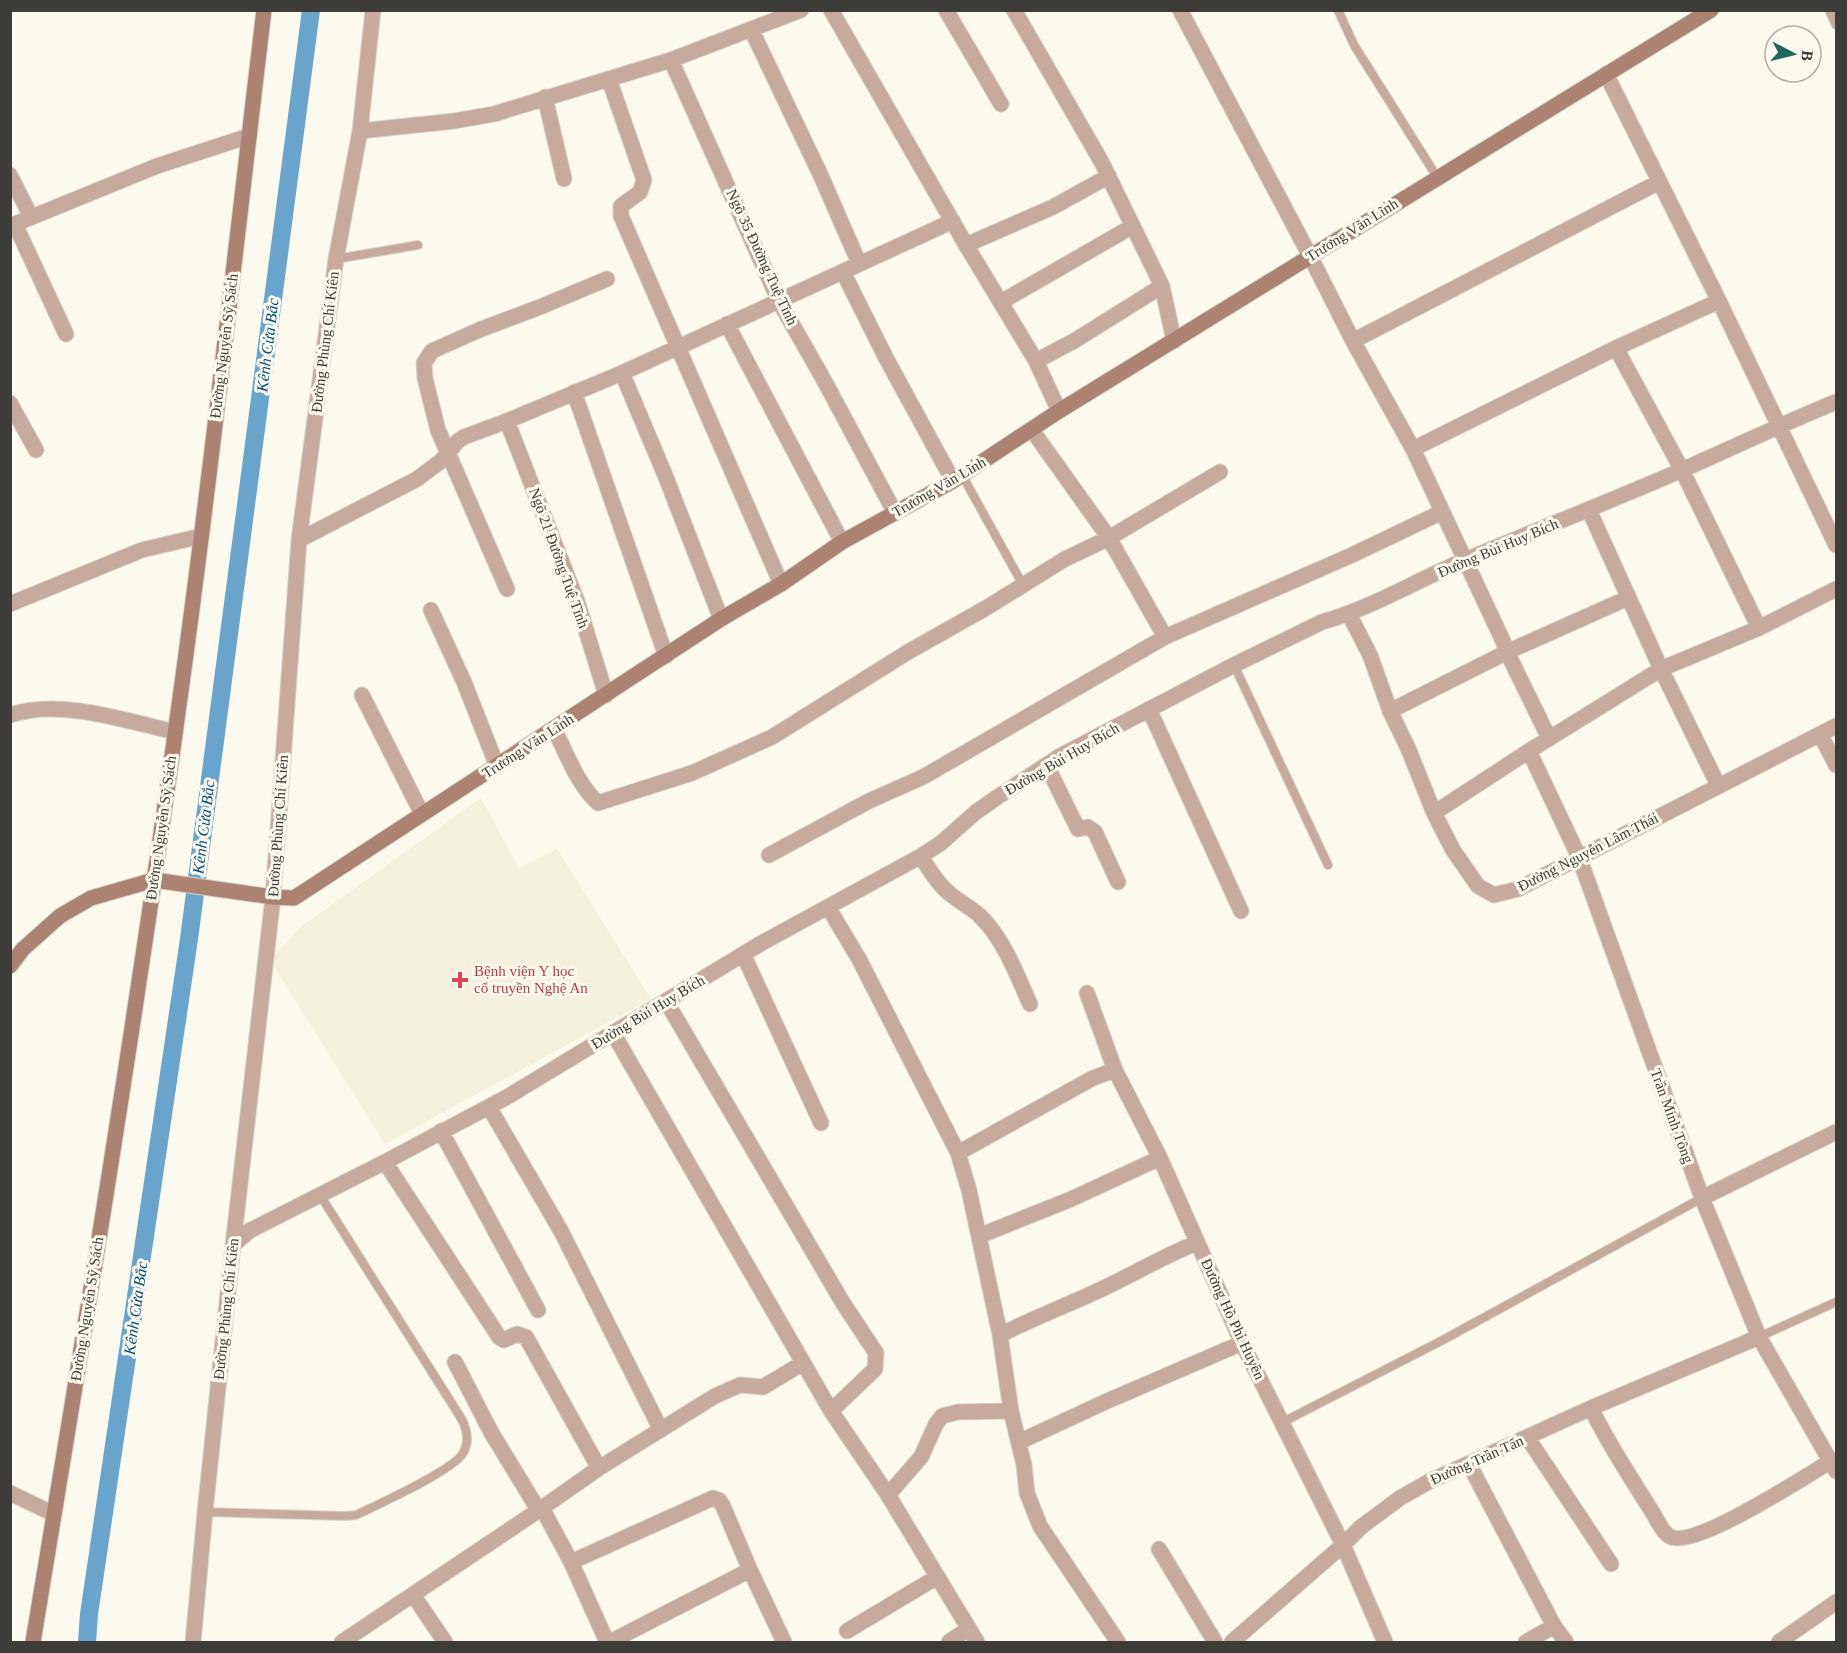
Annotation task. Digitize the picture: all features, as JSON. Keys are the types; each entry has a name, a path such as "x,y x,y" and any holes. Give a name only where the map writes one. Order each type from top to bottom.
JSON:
{"street":[{"name":"Đường Nguyễn Sỹ Sách","path":"33,1642 160,880 175,732 201,536 264,10"},
{"name":"Đường Phùng Chí Kiên","path":"194,1642 233,1245 273,897 300,540 336,259 360,130 373,10"},
{"path":"360,130 454,121 494,114 671,60 752,31 801,10"},
{"path":"831,10 1036,362 1059,411"},
{"path":"946,10 1001,104"},
{"path":"1014,10 1109,176 1162,286 1173,340"},
{"path":"1180,10 1353,341 1413,449 1549,738"},
{"name":"Trương Văn Lĩnh","path":"160,880 273,897 294,898 722,620 781,585 842,542 958,478 1059,411 1173,340 1711,10"},
{"path":"752,31 821,176 859,263"},
{"name":"Ngõ 35 Đường Tuệ Tĩnh","path":"671,60 779,302 895,513"},
{"path":"1606,74 1719,301 1836,545"},
{"path":"609,79 644,180 640,192 621,206 621,216 781,585"},
{"path":"545,98 564,179"},
{"path":"66,334 13,225 157,166 249,136"},
{"path":"10,175 31,218"},
{"path":"966,245 1053,207 1109,176"},
{"path":"1353,341 1659,182"},
{"path":"300,540 430,471 464,436 507,421 622,373 953,221"},
{"path":"1001,302 1133,226"},
{"path":"843,272 886,358 958,478"},
{"path":"507,589 438,430 425,378 424,363 432,351 607,279"},
{"path":"1036,362 1162,286"},
{"path":"1413,449 1616,348 1719,301"},
{"path":"727,324 842,542"},
{"path":"1616,348 1682,470 1759,628"},
{"path":"622,373 722,620"},
{"path":"574,392 666,656"},
{"name":"Đường Bùi Huy Bích","path":"233,1245 249,1230 489,1107 743,954 921,856 941,843 982,807 1060,756 1149,709 1322,622 1349,614 1465,560 1589,510 1836,402"},
{"path":"10,403 36,450"},
{"name":"Ngõ 21 Đường Tuệ Tĩnh","path":"507,421 577,601 606,695"},
{"path":"1032,430 1109,538 1166,637"},
{"path":"554,729 590,796 598,803 692,773 772,737 1065,559 1109,538 1220,472"},
{"path":"1589,510 1661,669 1718,785"},
{"path":"769,855 868,801 923,777 1166,637 1352,555 1442,512"},
{"path":"10,604 142,550 201,536"},
{"path":"1434,813 1528,751 1661,669 1759,628 1836,589"},
{"path":"1390,711 1507,652 1628,598"},
{"path":"432,610 464,682 497,766"},
{"name":"Đường Nguyễn Lâm Thái","path":"1349,614 1370,655 1390,711 1408,748 1434,813 1453,850 1478,886 1494,895 1518,889 1836,726"},
{"path":"363,695 422,814"},
{"path":"10,715 30,710 64,709 83,711 175,732"},
{"path":"1149,709 1240,911"},
{"path":"1820,734 1836,765"},
{"name":"Trần Minh Tông","path":"1528,751 1579,857 1702,1198 1760,1337 1834,1466"},
{"path":"1047,766 1078,829 1088,827 1095,832 1118,882"},
{"path":"921,856 934,877 949,893 978,914 991,929 1005,950 1030,1004"},
{"path":"10,966 23,949 60,916 91,898 160,880"},
{"path":"828,907 859,959 958,1153 969,1190 1000,1335 1011,1411 1019,1442 1027,1493 1035,1515 1118,1642"},
{"path":"743,954 821,1123"},
{"name":"Đường Hồ Phi Huyền","path":"1087,993 1115,1070 1160,1158 1242,1343 1343,1545 1385,1642"},
{"path":"666,1001 837,1293 876,1353 875,1369 831,1412"},
{"path":"613,1032 831,1412 888,1495 977,1642"},
{"path":"958,1153 1093,1078 1115,1070"},
{"path":"489,1107 561,1231 661,1430"},
{"path":"441,1131 537,1310"},
{"path":"1702,1198 1836,1132"},
{"path":"979,1236 1069,1200 1160,1158"},
{"path":"385,1162 499,1337 504,1340 517,1334 526,1337 599,1468"},
{"path":"1000,1335 1104,1288 1175,1251 1197,1243"},
{"name":"Đường Trần Tấn","path":"1232,1642 1361,1527 1400,1498 1430,1481 1591,1408 1760,1337"},
{"path":"1019,1442 1242,1343"},
{"path":"455,1362 491,1432 541,1509 609,1642 750,1570"},
{"path":"342,1642 599,1468 715,1395 740,1385 763,1387 803,1363"},
{"path":"1591,1408 1604,1436 1630,1479 1666,1533 1675,1538 1693,1537 1715,1528 1834,1466"},
{"path":"888,1495 921,1457 942,1416 957,1412 1011,1411"},
{"path":"1527,1437 1611,1564"},
{"path":"1469,1464 1554,1626 1566,1642"},
{"path":"10,1493 54,1514"},
{"path":"570,1562 713,1498 719,1500 782,1642"},
{"path":"1159,1549 1215,1642"},
{"path":"847,1631 937,1577"},
{"path":"413,1595 445,1642"},
{"path":"1779,1642 1836,1602"},
{"path":"1526,1642 1554,1626"},
{"path":"949,1642 968,1629"}],"lane":[{"path":"1338,10 1354,45 1437,177"},
{"path":"1829,10 1836,25"},
{"path":"336,259 418,245"},
{"path":"958,478 1023,585"},
{"path":"1234,665 1328,865"},
{"path":"205,1512 356,1515 421,1482 454,1462 467,1446 466,1426 343,1228 320,1195"},
{"path":"1283,1422 1443,1340 1702,1198"},
{"path":"1760,1337 1836,1302"}],"shaded area":[{"name":"Bệnh viện Y học cổ truyền Nghệ An","path":"481,798 519,868 557,849 651,999 385,1144 270,960 302,926"}],"waterway":[{"name":"Kênh Cửa Bắc","path":"87,1642 89,1614 189,939 311,10"}],"place":[{"name":"Bệnh viện Y học cổ truyền Nghệ An","path":"460,980"}]}
